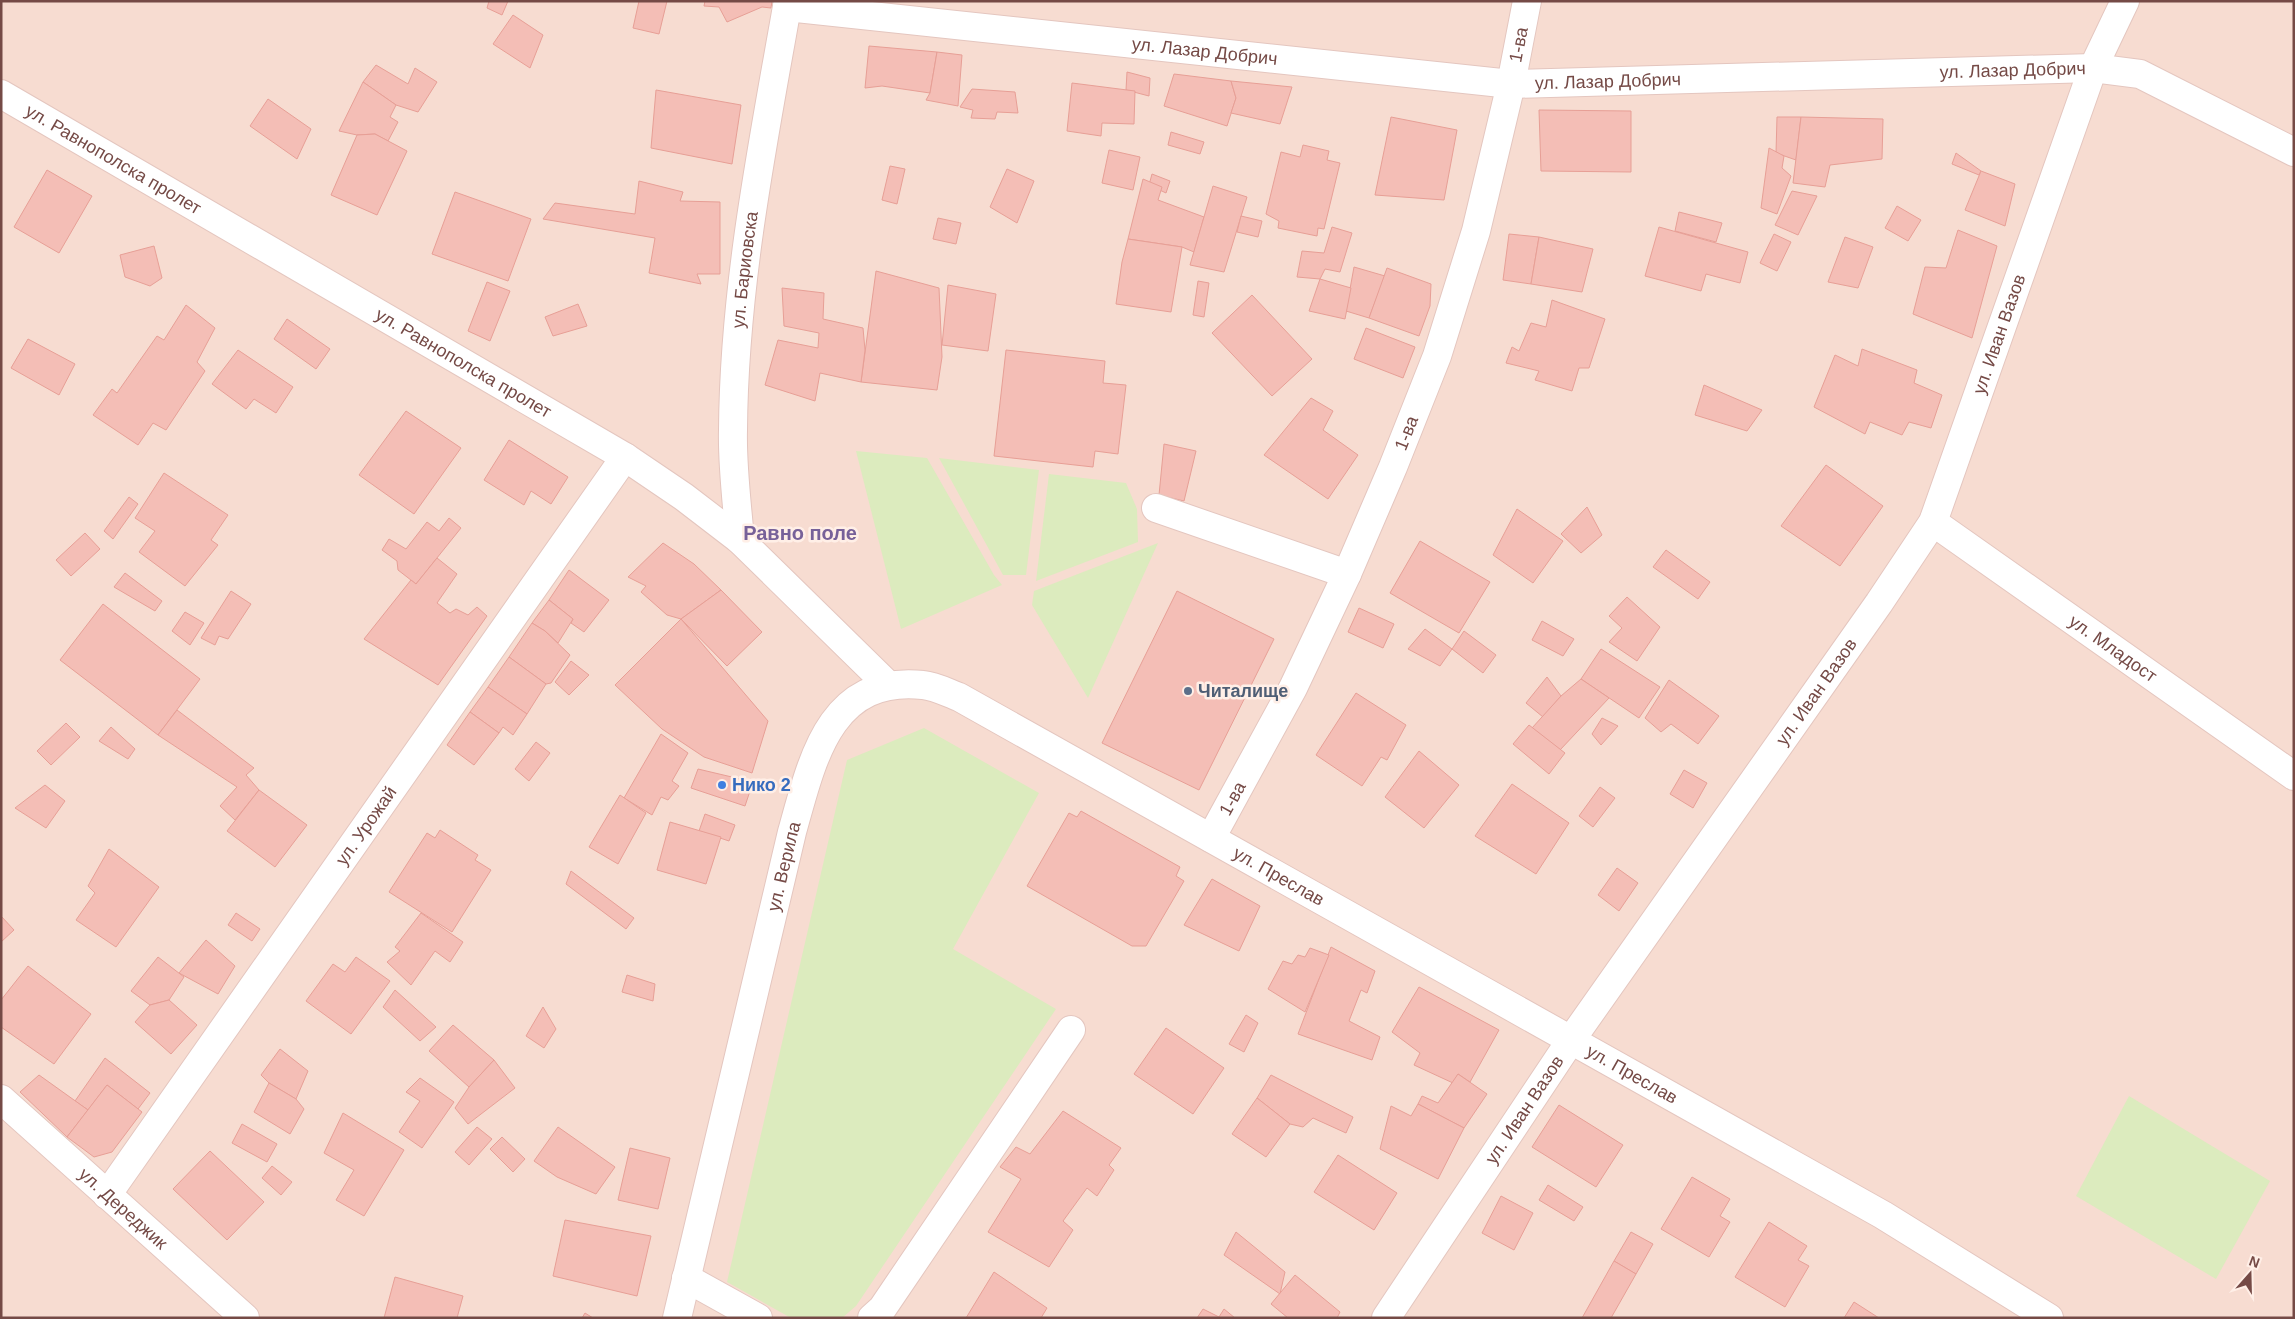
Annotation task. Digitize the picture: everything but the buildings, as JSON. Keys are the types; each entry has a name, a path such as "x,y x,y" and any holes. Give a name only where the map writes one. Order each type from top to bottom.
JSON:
{"street":[{"name":"1-ва","path":"1211,838 1293,688 1393,467 1437,356 1476,231 1511,84 1527,1"},
{"name":"ул. Иван Вазов","path":"1386,1318 1571,1040 1880,603 1932,522 2094,68 2125,1"},
{"name":"ул. Лазар Добрич","path":"787,4 1511,84 2094,68 2140,74 2294,152"},
{"name":"ул. Бариовска","path":"740,540 733,432 738,321 750,224 787,4"},
{"name":"ул. Равнополска пролет","path":"1,94 625,457 684,497 740,540 888,685"},
{"name":"ул. Урожай","path":"107,1195 625,457"},
{"path":"1156,508 1346,574"},
{"name":"ул. Младост","path":"1932,522 2294,776"},
{"name":"ул. Верила","path":"677,1318 792,832 806,782 821,742 838,715 860,696 888,685 924,685 959,697 1211,838"},
{"name":"ул. Преслав","path":"1211,838 1884,1215 2049,1318"},
{"path":"872,1318 882,1309 1072,1030"},
{"name":"ул. Дереджик","path":"1,1099 244,1318"},
{"path":"686,1278 758,1318"}],"shaded area":[{"path":"1,1 2294,1 2294,1318 1,1318"}],"green space":[{"path":"856,451 927,458 994,575 1002,585 901,629"},
{"path":"939,458 1039,470 1026,575 1003,575"},
{"path":"1049,474 1126,483 1137,509 1138,542 1036,581"},
{"path":"1158,543 1088,698 1032,605 1034,591"},
{"path":"924,728 1039,793 953,949 1056,1009 856,1306 842,1318 791,1318 727,1282 847,760"},
{"path":"2129,1096 2270,1181 2216,1279 2076,1196"}],"place":[{"name":"Читалище","path":"1188,691"},
{"name":"Нико 2","path":"722,785"}],"district":[{"name":"Равно поле","path":"800,533"}]}
